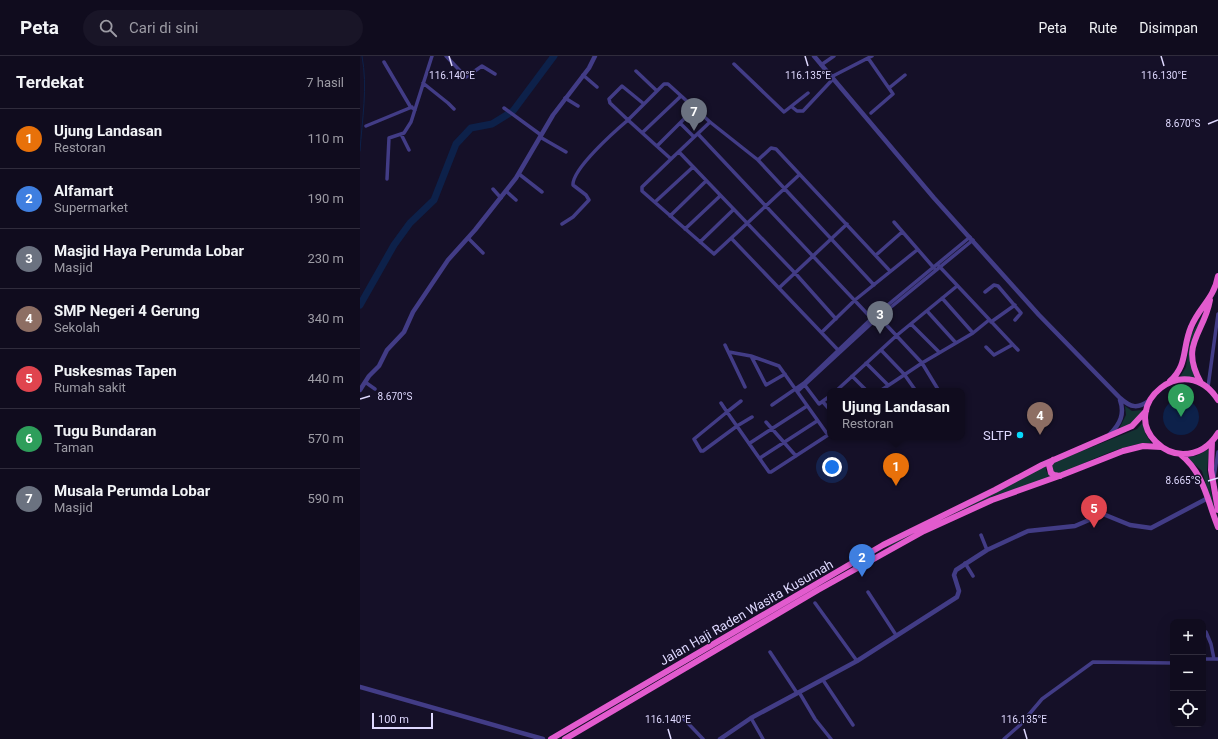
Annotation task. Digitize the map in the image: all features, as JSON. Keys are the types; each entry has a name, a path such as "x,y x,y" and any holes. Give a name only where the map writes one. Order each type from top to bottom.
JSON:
{"highway":[{"path":"1168,382 1178,372 1182,364 1186,340 1192,324 1217,288 1218,276"},
{"path":"1201,383 1194,368 1193,345 1211,298"},
{"path":"1217,398 1208,387 1201,383 1190,379 1179,379 1161,386 1150,399 1146,411 1149,431 1161,447 1170,452 1180,454 1199,451 1212,441 1218,433"},
{"name":"Jalan Haji Raden Wasita Kusumah","path":"550,739 885,548 1053,460 1132,426 1146,411"},
{"path":"1212,441 1211,470 1218,527"},
{"name":"Jalan Haji Raden Wasita Kusumah","path":"565,739 885,548 978,506 1062,476 1131,448 1143,446 1161,447"},
{"path":"1180,454 1196,469 1216,513"},
{"path":"1053,460 1049,465 1051,473 1062,476"},
{"path":"574,725 578,731"}],"street":[{"path":"387,179 389,138 401,134 411,122 432,56"},
{"path":"446,56 466,77 482,66 495,74"},
{"path":"360,390 379,366 387,350 404,332 413,312 448,260 469,239 520,175 541,137 585,76 595,56"},
{"path":"814,56 934,198 1040,315 1120,398 1134,407 1140,406 1150,399"},
{"path":"821,65 834,56"},
{"path":"792,107 796,111 803,111 832,78 872,56"},
{"path":"868,58 893,96 871,113"},
{"path":"384,62 414,109"},
{"path":"734,64 784,112 808,93"},
{"path":"636,71 657,91"},
{"path":"889,88 905,75"},
{"path":"585,76 597,87"},
{"path":"423,83 454,109"},
{"path":"562,224 589,200 586,195 572,185 576,176 592,155 664,84 667,84 710,122 758,160 874,285"},
{"path":"644,104 623,87 620,87 609,101 671,160"},
{"path":"643,132 681,96"},
{"path":"567,99 578,106"},
{"path":"504,108 541,137 566,152"},
{"path":"657,146 695,108"},
{"path":"366,126 414,109"},
{"path":"710,122 642,188 642,191 684,229 715,254 799,175"},
{"path":"680,124 694,137"},
{"path":"401,134 409,150"},
{"path":"698,134 873,320"},
{"path":"758,160 771,148 774,148 890,271"},
{"path":"679,152 746,224 795,273 836,319"},
{"path":"655,202 693,167"},
{"path":"520,175 542,192"},
{"path":"670,216 706,181"},
{"path":"493,189 501,198"},
{"path":"506,191 516,200"},
{"path":"684,229 720,196"},
{"path":"700,242 733,210"},
{"path":"894,222 935,269"},
{"path":"780,287 847,224"},
{"path":"876,255 902,232"},
{"path":"469,239 483,253"},
{"path":"732,239 780,287 839,351"},
{"path":"873,320 879,317 971,239"},
{"path":"822,332 855,300 917,250"},
{"path":"939,265 1018,350"},
{"path":"772,404 804,384 873,320 935,269"},
{"path":"840,388 896,336 957,286"},
{"path":"985,292 993,286 997,286 1015,305 1021,314 1015,320"},
{"path":"942,298 973,333"},
{"path":"884,388 922,362 973,333 1015,305"},
{"path":"927,310 956,343"},
{"path":"1208,387 1218,314"},
{"path":"879,317 922,362 938,388"},
{"path":"911,324 939,352"},
{"path":"725,345 745,387"},
{"path":"986,347 994,355 1012,345"},
{"path":"881,350 904,374 914,388"},
{"path":"729,352 751,356 777,365 827,433"},
{"path":"751,356 766,385 785,374"},
{"path":"866,363 888,385"},
{"path":"852,376 864,388"},
{"path":"365,382 375,389"},
{"path":"804,384 818,403 820,404 827,399"},
{"path":"1106,438 1117,426 1121,418 1123,410 1120,398"},
{"path":"741,401 702,431 694,439 694,442 703,451 752,417"},
{"path":"823,402 827,407"},
{"path":"721,403 770,472 774,471 827,435"},
{"path":"750,443 807,406"},
{"path":"760,458 817,421"},
{"path":"766,422 796,456"},
{"path":"1213,483 1218,452"},
{"path":"720,739 751,718 857,661 956,597 960,591 954,573 965,563 987,550 1028,531 1075,526 1101,514 1110,515 1130,525 1152,528 1208,498"},
{"path":"981,535 987,550"},
{"path":"965,563 973,576"},
{"path":"868,592 896,635"},
{"path":"815,602 857,661"},
{"path":"1206,632 1216,659"},
{"path":"770,652 815,719 831,739"},
{"path":"1004,739 1020,725 1042,699 1093,662 1170,663"},
{"path":"823,680 853,726"},
{"path":"360,687 543,739"},
{"path":"683,718 703,739"},
{"path":"751,718 763,739"}],"green space":[{"path":"1205,310 1192,344 1191,361 1195,378 1180,377 1186,367 1191,335"},
{"path":"1125,406 1132,411 1142,410 1137,422 1118,431 1126,415"},
{"path":"1144,421 1145,433 1151,443 1128,446 1115,450 1057,475 1050,468 1052,463 1137,429"},
{"path":"1209,449 1207,471 1215,512 1202,471 1186,457 1196,456"},
{"path":"1046,464 1046,471 1052,477 993,496 940,520 889,547 888,546"}],"water":[{"path":"1185,399 1194,404 1198,410 1198,424 1194,430 1185,435 1177,435 1168,430 1164,424 1163,413 1168,404 1174,400"}],"waterway":[{"path":"360,151 365,92 362,56"},
{"path":"360,305 394,245 410,223 434,200 456,144 471,128 492,124 513,111 554,56"}],"place":[{"name":"Musala Perumda Lobar","path":"694,131"},
{"name":"Masjid Haya Perumda Lobar","path":"880,334"},
{"name":"Tugu Bundaran","path":"1181,417"},
{"name":"SLTP","path":"1020,435"},
{"name":"SMP Negeri 4 Gerung","path":"1040,435"},
{"name":"Ujung Landasan","path":"896,486"},
{"name":"Puskesmas Tapen","path":"1094,528"},
{"name":"Alfamart","path":"862,577"}]}
